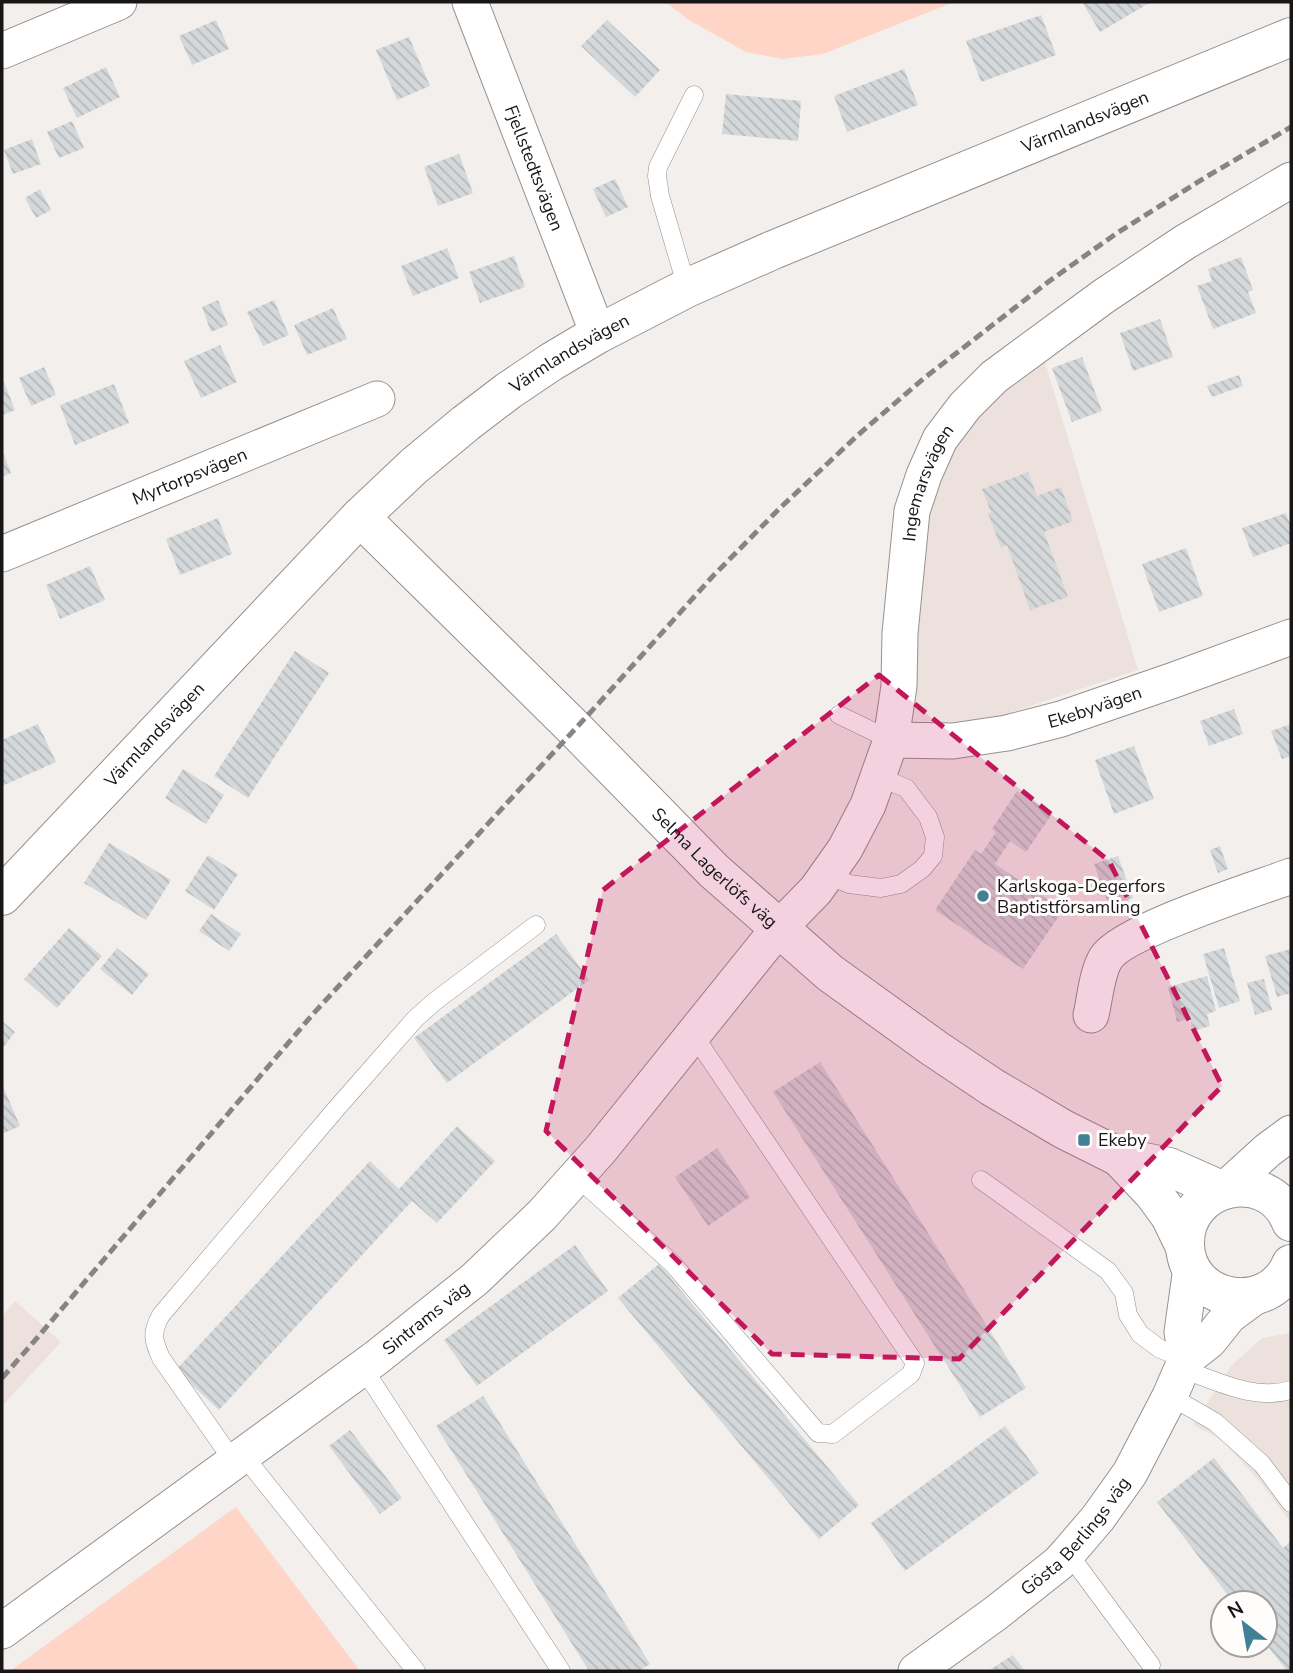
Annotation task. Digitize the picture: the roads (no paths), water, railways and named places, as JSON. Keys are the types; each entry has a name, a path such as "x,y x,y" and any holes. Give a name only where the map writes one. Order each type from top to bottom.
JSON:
{"street":[{"path":"2,51 119,2"},
{"name":"Fjellstedtsvägen","path":"470,2 598,334"},
{"name":"Värmlandsvägen","path":"2,896 360,517 414,466 466,423 551,362 598,334 687,288 785,244 1291,37"},
{"name":"Ingemarsvägen","path":"778,929 816,890 845,849 868,805 891,740 899,686 900,634 912,511 940,439 965,406 994,377 1104,296 1185,242 1291,180"},
{"name":"Myrtorpsvägen","path":"2,554 377,400"},
{"name":"Selma Lagerlöfs väg","path":"360,517 575,729 714,871 830,973 992,1087 1063,1129 1119,1157 1169,1167 1223,1190"},
{"name":"Ekebyvägen","path":"891,740 953,741 1007,733 1162,684 1291,637"},
{"path":"1091,1014 1101,968 1106,957 1122,943 1213,904 1291,876"},
{"name":"Sintrams väg","path":"2,1631 363,1368 475,1279 542,1215 601,1149 778,929"},
{"path":"1180,1375 1188,1258 1187,1226 1205,1199 1223,1190 1291,1133"},
{"name":"Selma Lagerlöfs väg","path":"1119,1157 1154,1194 1170,1216 1188,1258"},
{"path":"1223,1190 1246,1187 1257,1189 1291,1212"},
{"path":"1188,1258 1205,1285 1214,1291 1234,1297 1278,1283"},
{"name":"Gösta Berlings väg","path":"916,1671 1059,1563 1098,1518 1130,1473 1180,1375 1229,1316 1278,1283"}],"lane":[{"path":"687,288 660,196 657,167 694,95"},
{"path":"839,715 891,740"},
{"path":"827,874 849,884 881,888 901,884 922,869 933,856 935,837 928,817 905,788 878,777"},
{"path":"416,1671 239,1458 161,1358 153,1333 161,1315 415,1019 536,925"},
{"path":"576,1176 673,1264 818,1433 833,1434 911,1374 915,1363 693,1034"},
{"path":"981,1180 1108,1271 1124,1293 1128,1315 1140,1334 1160,1349 1215,1422 1262,1464 1291,1503"},
{"path":"363,1368 561,1671"},
{"path":"1180,1375 1249,1393 1283,1393 1291,1390"},
{"path":"1068,1553 1151,1665"}],"railway":[{"path":"2,1378 313,1014 712,577 780,508 923,379 1048,282 1117,233 1291,127"}],"place":[{"name":"Karlskoga-Degerfors Baptistförsamling","path":"983,896"},
{"name":"Ekeby","path":"1084,1140"}]}
